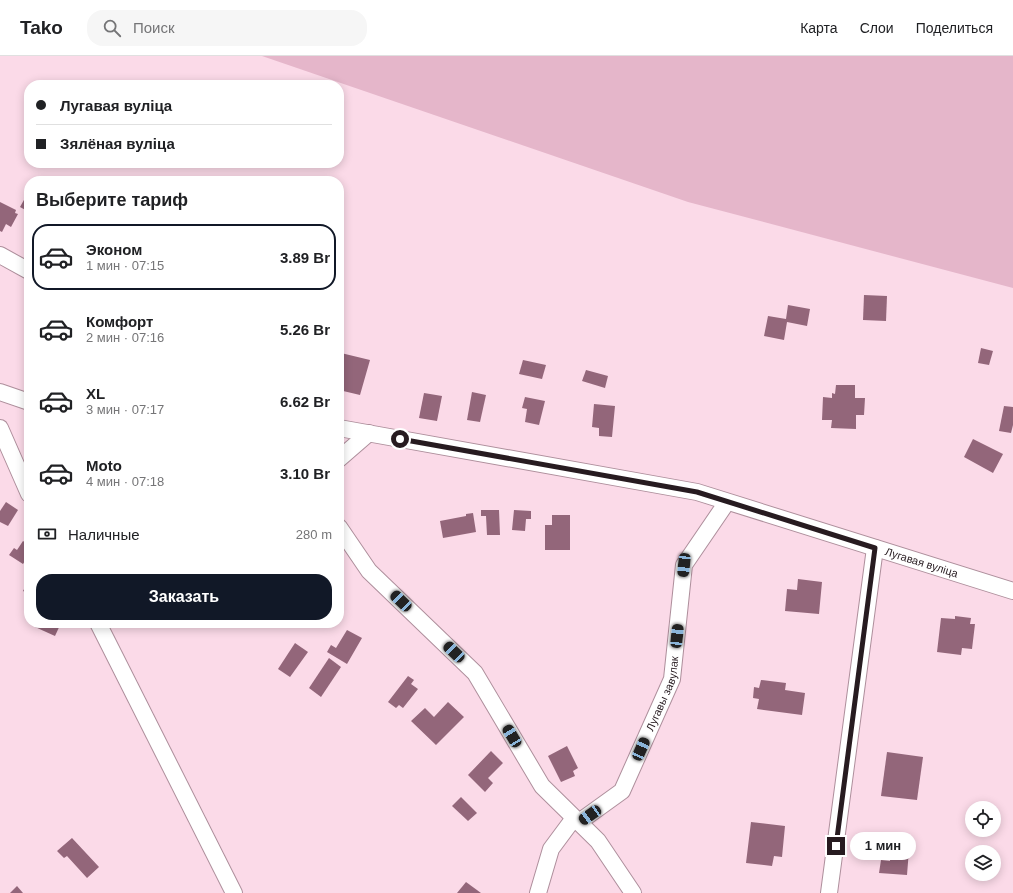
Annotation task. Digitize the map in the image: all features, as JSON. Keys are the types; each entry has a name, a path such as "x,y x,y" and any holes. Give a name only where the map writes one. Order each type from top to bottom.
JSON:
{"street":[{"path":"0,255 24,268"},
{"path":"0,392 24,400"},
{"path":"0,428 24,483"},
{"name":"Лугавая вуліца","path":"344,429 697,492 1013,591"},
{"path":"344,455 369,433"},
{"name":"Лугавы завулак","path":"538,893 551,848 576,820 622,792 672,679 684,565 727,502"},
{"path":"344,534 370,571 475,672 542,786 598,841 633,893"},
{"path":"829,893 875,548"},
{"path":"101,628 234,893"}],"shaded area":[{"path":"262,56 1013,56 1013,288 688,202 344,84 344,80 332,80"}],"building":[{"path":"24,200 24,209 20,207"},
{"path":"0,202 16,210 15,213 18,214 11,227 6,224 2,232 0,231"},
{"path":"864,295 887,296 886,321 863,320"},
{"path":"788,305 810,309 807,326 787,322 784,340 764,336 768,316 786,319"},
{"path":"981,348 993,351 989,365 978,363"},
{"path":"344,354 370,360 360,395 344,391"},
{"path":"523,360 546,365 542,379 519,374"},
{"path":"586,370 608,376 605,388 582,381"},
{"path":"836,385 855,385 855,398 865,398 864,415 856,415 856,429 831,428 832,420 822,420 823,397 832,398 832,393 835,394"},
{"path":"472,392 486,395 480,422 467,420"},
{"path":"424,393 442,396 437,421 419,418"},
{"path":"525,397 545,401 539,425 525,422 527,409 522,408"},
{"path":"594,404 615,406 612,437 599,436 599,428 592,427"},
{"path":"1004,406 1013,407 1013,425 1011,433 999,431"},
{"path":"973,439 1003,454 993,473 964,457"},
{"path":"6,502 18,510 8,526 0,522 0,511"},
{"path":"481,510 499,510 500,535 487,535 486,516 481,516"},
{"path":"514,510 531,511 531,519 526,519 525,531 512,530"},
{"path":"473,513 476,532 443,538 440,521 466,516 466,514"},
{"path":"552,515 570,515 570,550 545,550 545,525 552,525"},
{"path":"24,542 23,564 9,555 14,548 17,550"},
{"path":"798,579 822,582 819,614 785,611 787,589 797,590"},
{"path":"955,616 971,618 970,624 975,624 972,649 962,648 961,655 937,652 941,618 955,619"},
{"path":"37,628 59,628 55,636"},
{"path":"347,630 362,638 347,664 327,652 331,645 336,648"},
{"path":"295,643 308,652 290,677 278,669"},
{"path":"329,658 341,667 321,697 309,688"},
{"path":"408,676 414,680 411,684 418,689 403,708 399,705 396,708 388,702"},
{"path":"761,680 786,683 785,690 805,693 802,715 757,709 759,699 753,698 754,687 759,688"},
{"path":"448,702 464,717 436,745 411,721 425,708 434,717"},
{"path":"567,746 578,768 573,771 575,776 561,782 548,756"},
{"path":"491,751 503,763 488,778 493,783 485,792 468,775"},
{"path":"887,752 923,757 917,800 881,796"},
{"path":"461,797 477,813 468,821 452,806"},
{"path":"751,822 785,826 782,857 774,856 772,866 746,863"},
{"path":"892,835 910,837 907,875 879,873 881,860 890,861"},
{"path":"72,838 99,867 87,878 67,856 64,858 57,851"},
{"path":"466,882 481,893 457,893"},
{"path":"17,886 23,893 10,893"}],"route":[{"path":"400,439 697,492 875,548 836,846"}]}
